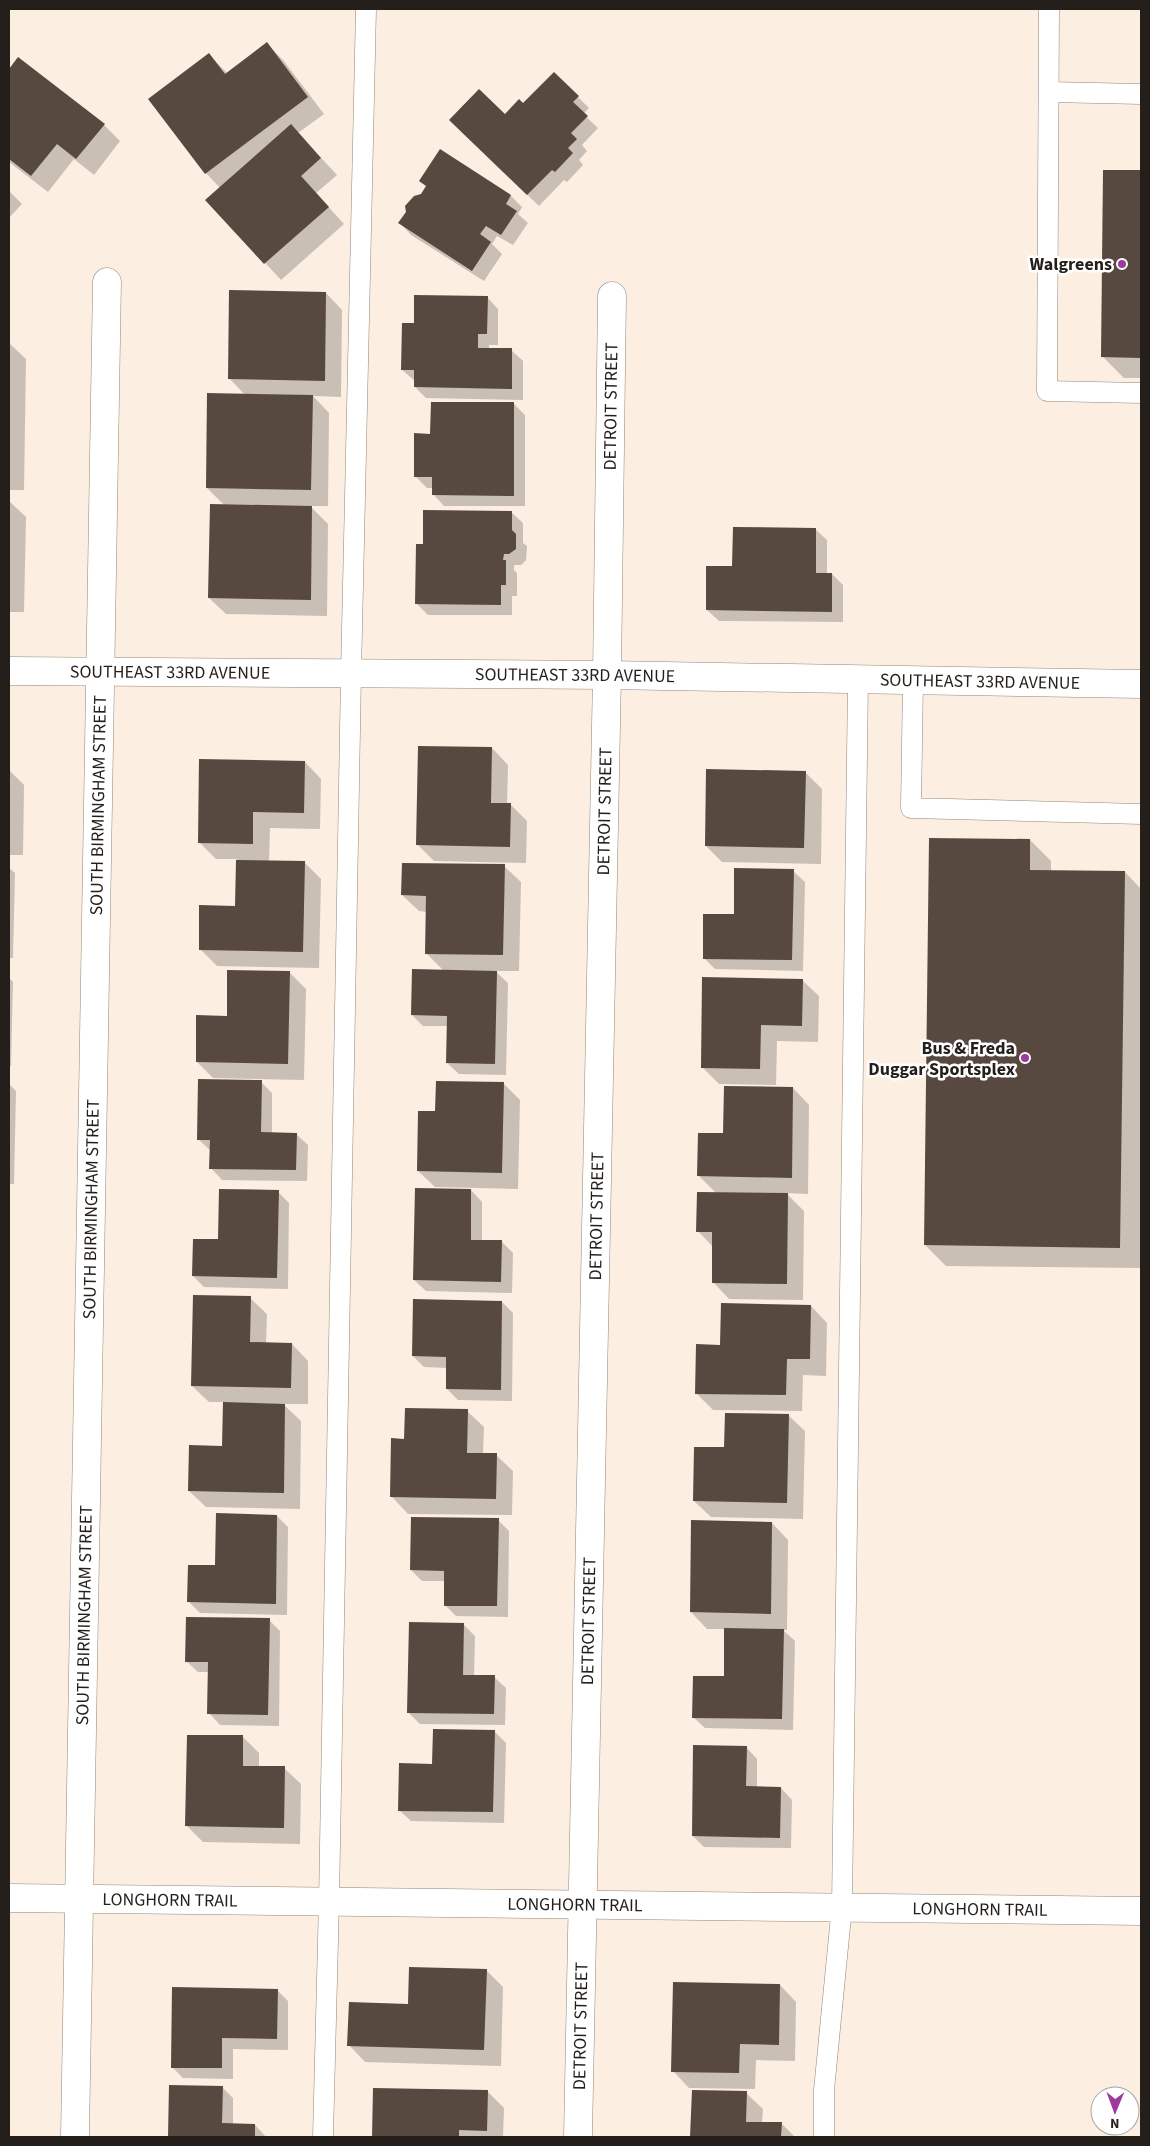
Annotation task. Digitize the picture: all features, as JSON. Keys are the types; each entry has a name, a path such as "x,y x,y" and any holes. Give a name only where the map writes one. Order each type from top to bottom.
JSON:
{"street":[{"name":"SOUTH BIRMINGHAM STREET","path":"75,2137 107,282"},
{"name":"DETROIT STREET","path":"578,2137 607,676 612,296"},
{"name":"SOUTHEAST 33RD AVENUE","path":"9,671 607,676 1141,684"},
{"name":"LONGHORN TRAIL","path":"9,1898 584,1903 1141,1911"}],"lane":[{"path":"323,2137 330,1901 351,674 366,9"},
{"path":"1049,9 1047,391 1141,392"},
{"path":"1049,92 1141,94"},
{"path":"824,2137 824,2090 842,1906 858,680"},
{"path":"913,681 911,808 1141,814"}],"building":[{"path":"267,42 308,97 205,174 148,99 209,53 225,74"},
{"path":"18,57 105,124 76,159 57,144 31,176 9,159 9,69"},
{"path":"554,72 579,96 573,102 588,116 571,133 577,139 568,148 573,153 555,172 552,170 527,195 449,120 479,89 505,114 519,99 523,103"},
{"path":"291,124 321,158 301,176 329,207 264,264 205,200"},
{"path":"440,149 511,195 506,204 517,211 501,235 486,226 480,234 491,242 472,271 398,223 406,212 405,206 414,196 421,194 426,186 419,181"},
{"name":"Walgreens","path":"1103,170 1141,170 1141,358 1101,357"},
{"path":"229,290 326,292 325,381 228,379"},
{"path":"414,295 488,296 487,334 478,334 478,348 512,348 512,389 414,387 414,370 401,370 402,323 414,323"},
{"path":"207,393 313,395 311,490 206,488"},
{"path":"431,402 514,402 514,496 432,495 432,477 414,477 414,433 430,434"},
{"path":"210,504 312,506 311,600 208,598"},
{"path":"423,510 512,511 512,530 516,534 516,549 509,554 504,554 503,560 506,560 506,585 501,585 501,605 415,604 416,544 423,544"},
{"path":"733,527 816,528 816,573 832,573 832,612 706,610 706,566 732,566"},
{"path":"418,746 492,747 491,803 511,803 510,847 416,845"},
{"path":"199,759 305,761 304,813 253,812 253,844 198,843"},
{"path":"706,769 806,771 804,848 705,846"},
{"name":"Bus & Freda Duggar Sportsplex","path":"929,838 1030,839 1030,870 1125,871 1120,1248 924,1245"},
{"path":"236,860 305,861 303,952 199,950 199,905 235,906"},
{"path":"402,863 505,864 503,955 425,954 426,896 401,895"},
{"path":"734,868 794,869 792,960 703,959 703,914 734,914"},
{"path":"412,969 497,971 495,1064 446,1063 447,1016 411,1015"},
{"path":"227,970 290,971 288,1064 196,1062 196,1015 227,1016"},
{"path":"702,977 803,979 802,1026 761,1025 760,1069 701,1068"},
{"path":"198,1079 262,1080 261,1132 297,1133 296,1170 209,1169 210,1140 197,1140"},
{"path":"436,1081 504,1082 502,1173 417,1171 418,1111 435,1111"},
{"path":"724,1086 793,1087 792,1178 697,1176 698,1133 723,1133"},
{"path":"415,1188 471,1189 471,1240 502,1240 501,1282 413,1280"},
{"path":"219,1189 279,1190 277,1278 192,1276 193,1239 218,1239"},
{"path":"697,1192 788,1193 787,1284 712,1283 712,1232 696,1232"},
{"path":"193,1295 251,1296 250,1342 292,1343 291,1388 191,1386"},
{"path":"413,1299 502,1301 501,1390 446,1389 446,1357 412,1356"},
{"path":"721,1303 811,1305 810,1359 787,1359 786,1395 695,1394 696,1344 720,1345"},
{"path":"223,1402 285,1404 284,1493 188,1491 189,1445 222,1446"},
{"path":"405,1408 468,1409 467,1453 497,1453 496,1499 390,1497 391,1438 404,1439"},
{"path":"725,1413 789,1414 787,1503 693,1501 694,1447 724,1447"},
{"path":"216,1513 277,1515 276,1604 187,1602 188,1565 215,1565"},
{"path":"411,1517 499,1518 497,1606 444,1606 444,1571 410,1570"},
{"path":"691,1520 772,1522 771,1614 690,1612"},
{"path":"186,1617 270,1618 268,1715 207,1714 208,1662 185,1662"},
{"path":"409,1622 464,1623 463,1675 495,1675 494,1714 407,1713"},
{"path":"724,1628 784,1629 782,1719 692,1718 693,1676 724,1676"},
{"path":"433,1729 495,1730 493,1812 398,1811 399,1763 432,1764"},
{"path":"187,1735 243,1735 243,1766 285,1766 284,1828 185,1826"},
{"path":"693,1745 747,1746 746,1786 781,1787 780,1838 692,1836"},
{"path":"409,1967 487,1969 484,2050 347,2046 349,2002 408,2004"},
{"path":"673,1982 780,1984 779,2045 740,2044 739,2073 671,2072"},
{"path":"172,1987 278,1989 277,2039 222,2038 222,2068 171,2068"},
{"path":"169,2085 223,2086 222,2123 255,2124 255,2137 168,2137"},
{"path":"373,2088 488,2090 487,2131 459,2130 459,2137 372,2137"},
{"path":"692,2090 747,2091 746,2122 782,2122 781,2137 690,2137"}],"place":[{"name":"Walgreens","path":"1122,264"},
{"name":"Bus & Freda Duggar Sportsplex","path":"1025,1058"}]}
